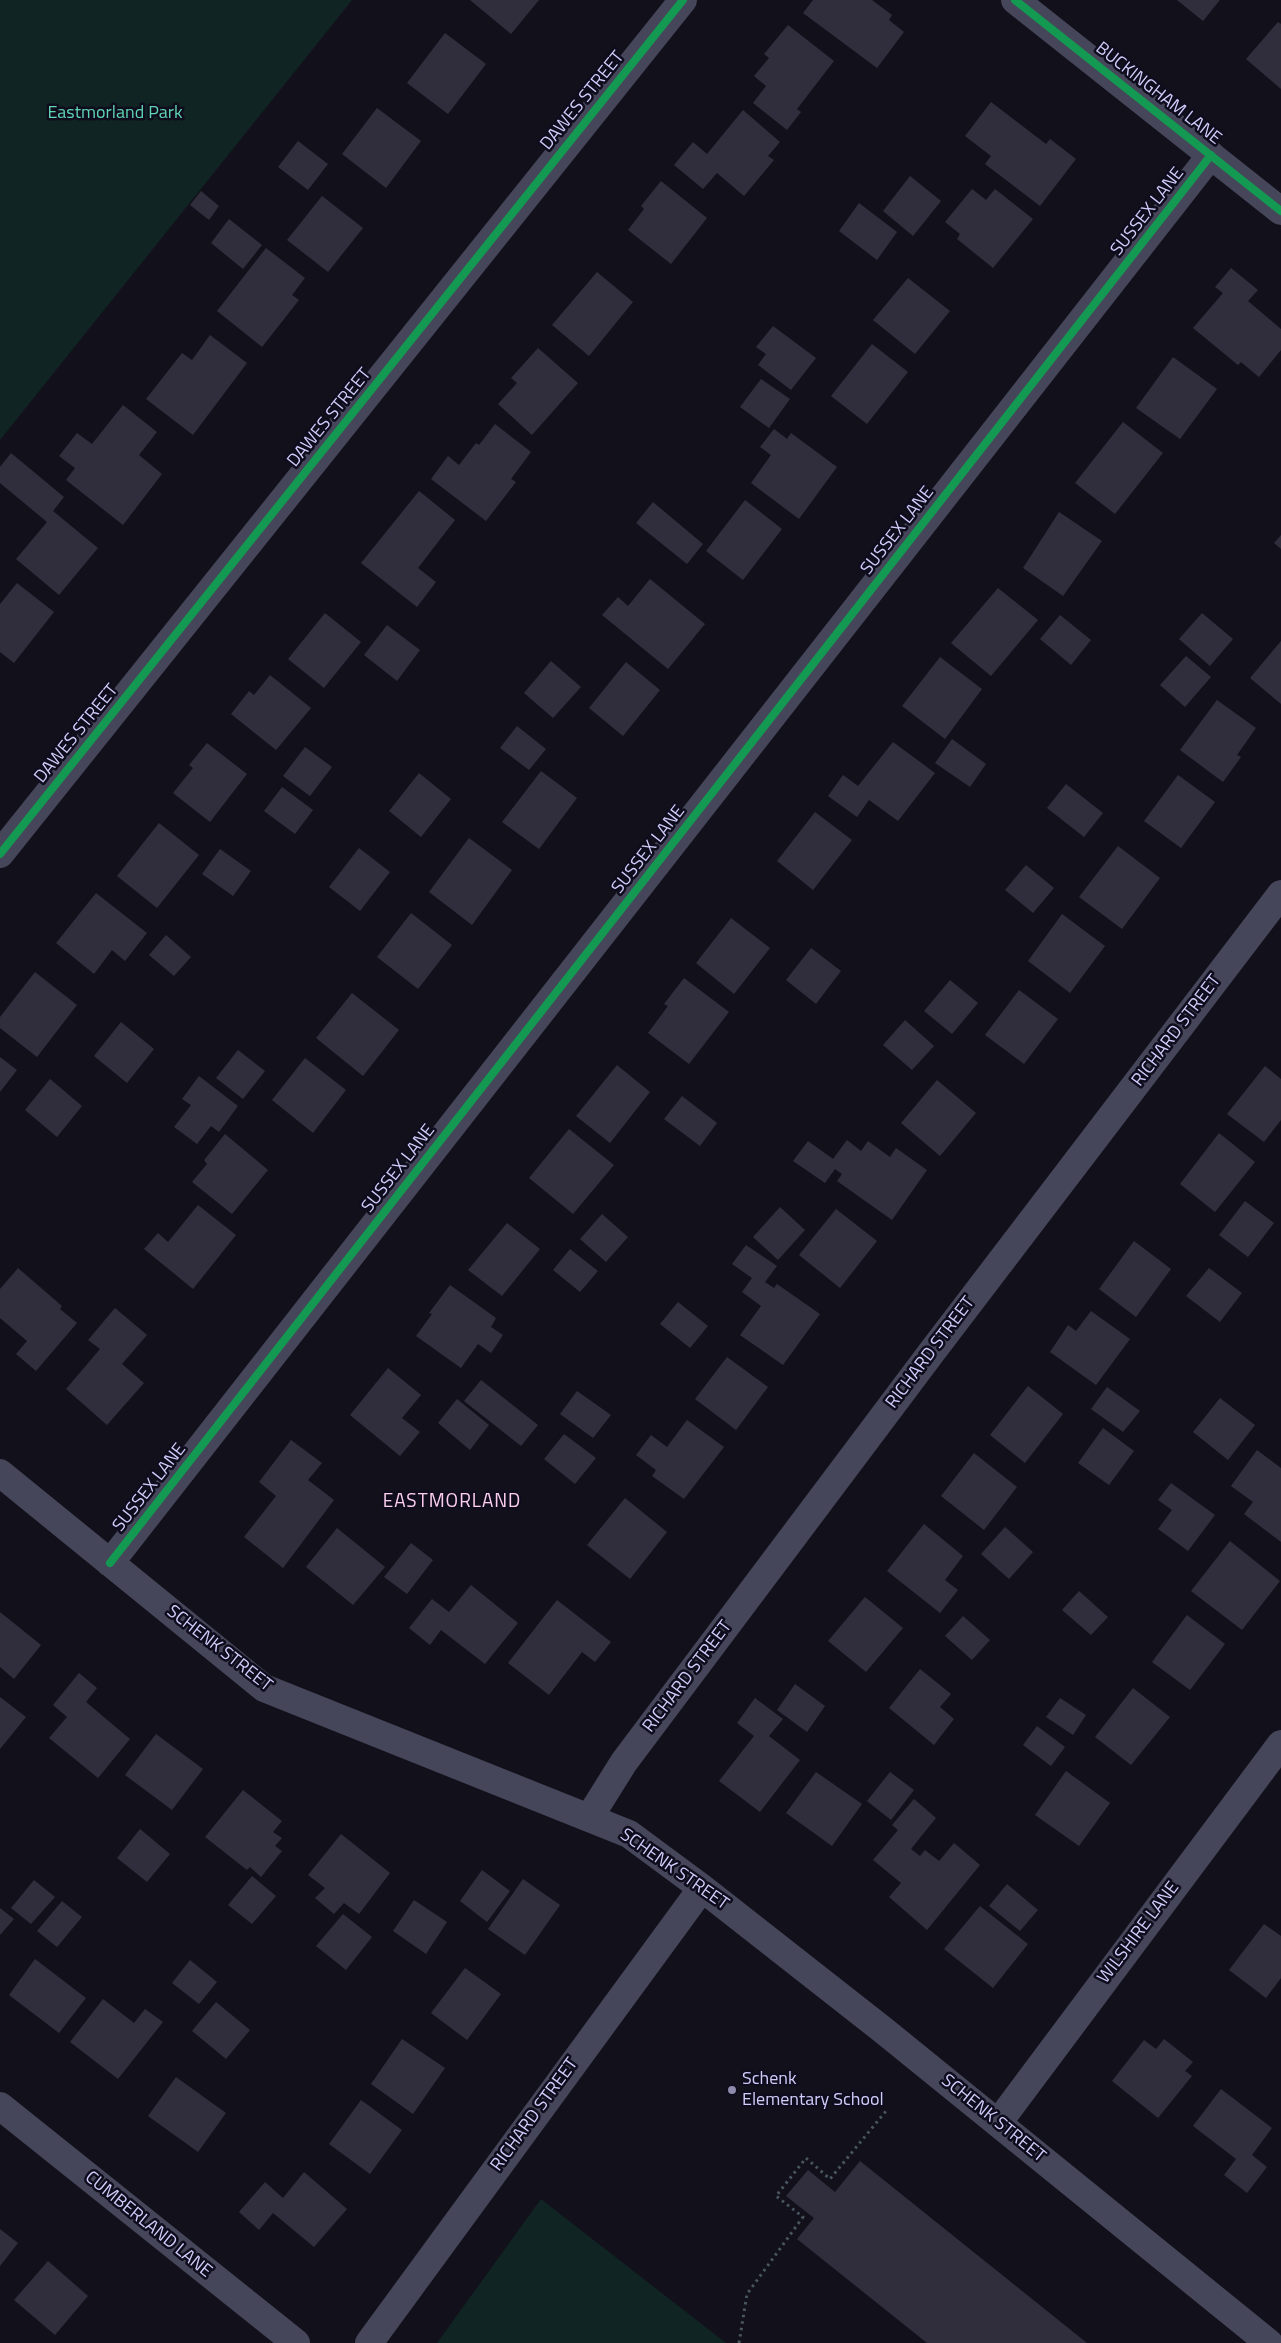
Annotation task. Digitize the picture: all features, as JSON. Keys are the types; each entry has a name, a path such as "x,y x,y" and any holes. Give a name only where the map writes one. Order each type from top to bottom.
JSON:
{"street":[{"name":"DAWES STREET","path":"0,854 683,0"},
{"name":"BUCKINGHAM LANE","path":"1015,0 1281,211"},
{"name":"SUSSEX LANE","path":"110,1563 1211,155"},
{"name":"RICHARD STREET","path":"589,1818 624,1762 925,1361 1281,894"},
{"name":"SCHENK STREET","path":"0,1473 264,1688 629,1834 702,1888 998,2123 1269,2343"},
{"name":"WILSHIRE LANE","path":"998,2123 1281,1744"},
{"name":"RICHARD STREET","path":"368,2343 702,1888"},
{"name":"CUMBERLAND LANE","path":"0,2106 296,2343"}],"path":[{"path":"739,2343 748,2294 803,2217 776,2196 806,2158 830,2179 886,2111"}],"green space":[{"name":"Eastmorland Park","path":"0,0 352,0 0,440"},
{"path":"541,2199 726,2343 437,2343"}],"building":[{"path":"470,0 539,0 511,34"},
{"path":"813,0 872,0 892,15 889,20 904,32 877,68 803,13"},
{"path":"1177,0 1220,0 1203,21"},
{"path":"1278,22 1281,24 1281,89 1246,59"},
{"path":"788,25 834,61 797,109 801,112 787,130 753,103 766,86 754,76 769,58 764,54"},
{"path":"445,33 486,64 448,114 407,83"},
{"path":"991,102 1046,144 1050,139 1076,159 1040,206 985,164 991,156 965,136"},
{"path":"377,108 421,141 386,188 342,154"},
{"path":"743,110 780,142 768,156 774,160 744,196 717,173 703,189 674,165 693,142 707,154"},
{"path":"298,141 328,164 308,190 278,167"},
{"path":"910,176 941,201 913,236 883,211"},
{"path":"661,181 707,218 671,264 628,230 644,209 641,206"},
{"path":"972,189 986,200 995,189 1033,219 993,268 957,239 960,234 945,222"},
{"path":"201,191 219,206 209,220 190,205"},
{"path":"322,196 363,228 328,272 287,240"},
{"path":"859,203 897,232 877,260 839,231"},
{"path":"229,219 262,245 243,269 211,243"},
{"path":"266,248 305,278 292,295 299,300 262,347 217,311"},
{"path":"1231,268 1258,290 1248,301 1281,329 1281,350 1259,377 1241,362 1238,365 1193,328 1223,293 1215,287"},
{"path":"597,272 633,302 589,356 552,325"},
{"path":"908,278 950,311 915,354 873,320"},
{"path":"773,326 816,358 791,390 758,365 766,354 756,347"},
{"path":"210,335 247,363 193,435 146,399 182,353 192,360"},
{"path":"872,344 908,372 867,424 831,396"},
{"path":"538,348 578,383 532,435 498,404 517,383 511,378"},
{"path":"1173,357 1217,389 1180,439 1136,408"},
{"path":"761,379 790,399 769,428 740,407"},
{"path":"123,405 157,432 139,455 162,474 123,525 66,480 75,468 59,456 77,433 92,444"},
{"path":"1123,422 1163,453 1115,514 1075,483"},
{"path":"495,424 531,452 511,479 516,482 486,521 431,479 448,456 459,465 476,443 479,445"},
{"path":"774,429 787,439 791,433 837,467 799,519 751,483 771,455 760,447"},
{"path":"11,453 64,497 53,511 98,548 59,595 16,559 47,522 0,483 0,467"},
{"path":"419,491 455,520 418,568 436,582 417,607 361,563"},
{"path":"745,500 782,529 743,580 706,551"},
{"path":"653,502 703,544 687,564 636,523"},
{"path":"1059,512 1102,541 1063,596 1023,568"},
{"path":"1281,535 1281,549 1274,543"},
{"path":"650,579 705,624 668,669 602,615 618,597 628,606"},
{"path":"17,583 54,612 14,663 0,652 0,604"},
{"path":"998,588 1038,620 991,676 951,643"},
{"path":"325,613 361,642 324,688 288,659"},
{"path":"1202,613 1233,639 1210,666 1179,639"},
{"path":"1060,615 1091,640 1071,665 1040,639"},
{"path":"387,625 420,650 397,681 364,655"},
{"path":"1281,641 1281,704 1250,678"},
{"path":"1186,656 1211,677 1185,707 1160,685"},
{"path":"940,657 982,689 945,739 902,706"},
{"path":"551,661 581,687 553,718 524,693"},
{"path":"626,662 660,690 623,736 589,708"},
{"path":"270,675 311,708 276,750 231,714 249,691 254,695"},
{"path":"1217,700 1256,728 1237,755 1241,757 1223,782 1180,750"},
{"path":"517,726 546,749 529,770 500,748"},
{"path":"952,739 986,764 970,787 935,763"},
{"path":"893,742 935,773 898,821 869,800 857,817 828,796 843,775 858,786"},
{"path":"207,743 247,774 210,822 173,793 193,768 189,765"},
{"path":"305,747 332,767 310,796 283,776"},
{"path":"541,771 577,798 539,849 502,822"},
{"path":"419,773 451,799 421,837 389,811"},
{"path":"1178,775 1215,802 1181,848 1144,821"},
{"path":"1066,784 1103,813 1084,837 1047,808"},
{"path":"282,787 313,810 295,834 264,811"},
{"path":"815,812 852,840 813,890 777,861"},
{"path":"159,823 199,855 157,908 117,876"},
{"path":"469,838 512,870 472,925 429,892"},
{"path":"1118,846 1160,878 1122,929 1079,897"},
{"path":"359,848 390,872 360,911 329,887"},
{"path":"220,849 251,871 233,896 202,874"},
{"path":"1026,865 1054,888 1033,913 1005,890"},
{"path":"96,893 147,933 125,961 112,950 94,974 56,943"},
{"path":"411,913 452,945 418,989 377,957"},
{"path":"1062,914 1105,946 1070,993 1028,961"},
{"path":"731,918 770,948 734,994 696,963"},
{"path":"166,935 191,957 174,976 149,955"},
{"path":"811,948 841,971 816,1004 786,980"},
{"path":"35,972 77,1005 37,1057 0,1028 0,1017"},
{"path":"684,978 729,1012 689,1064 648,1033 668,1006 664,1004"},
{"path":"950,980 978,1003 952,1034 924,1011"},
{"path":"1019,990 1058,1019 1024,1064 985,1035"},
{"path":"352,993 399,1030 363,1076 316,1038"},
{"path":"905,1020 934,1046 912,1070 883,1045"},
{"path":"121,1022 154,1049 127,1083 94,1056"},
{"path":"238,1050 265,1071 243,1099 216,1078"},
{"path":"0,1057 17,1070 0,1092"},
{"path":"305,1058 346,1090 313,1133 272,1100"},
{"path":"617,1065 650,1092 610,1143 576,1116"},
{"path":"1265,1066 1281,1079 1281,1120 1264,1142 1227,1114"},
{"path":"199,1076 238,1106 219,1132 211,1126 197,1144 174,1127 191,1105 182,1099"},
{"path":"50,1079 82,1106 57,1137 25,1110"},
{"path":"937,1080 976,1113 940,1156 901,1123"},
{"path":"682,1096 717,1123 700,1146 664,1119"},
{"path":"569,1129 614,1165 573,1214 529,1178"},
{"path":"1219,1133 1255,1162 1215,1212 1180,1184"},
{"path":"225,1134 268,1170 232,1214 192,1182 207,1164 204,1160"},
{"path":"847,1140 861,1151 868,1141 890,1157 896,1148 927,1170 892,1220 837,1181 842,1174 835,1169 825,1183 793,1161 808,1141 833,1159"},
{"path":"1245,1201 1274,1223 1248,1257 1219,1235"},
{"path":"198,1205 236,1235 193,1289 144,1249 158,1233 168,1242"},
{"path":"780,1207 805,1230 778,1260 753,1237"},
{"path":"836,1209 877,1241 840,1288 799,1255"},
{"path":"602,1214 628,1237 606,1262 580,1239"},
{"path":"507,1223 540,1249 502,1296 468,1270"},
{"path":"1134,1241 1171,1269 1136,1317 1099,1289"},
{"path":"746,1245 777,1266 765,1282 774,1288 777,1284 820,1314 783,1365 740,1335 761,1306 742,1292 752,1278 732,1264"},
{"path":"570,1249 598,1271 580,1292 553,1270"},
{"path":"18,1268 62,1306 60,1309 77,1323 36,1371 16,1354 27,1341 0,1318 0,1289"},
{"path":"1209,1268 1242,1293 1220,1322 1186,1296"},
{"path":"450,1285 496,1318 491,1327 503,1335 491,1353 478,1344 461,1368 416,1336 432,1314 429,1313"},
{"path":"678,1302 708,1326 690,1348 660,1324"},
{"path":"115,1308 147,1335 122,1364 144,1383 107,1425 66,1389 100,1349 88,1340"},
{"path":"1091,1311 1130,1339 1096,1385 1050,1352 1068,1325 1076,1331"},
{"path":"727,1357 768,1387 736,1430 695,1399"},
{"path":"388,1368 421,1395 402,1418 420,1432 400,1456 350,1415"},
{"path":"481,1380 538,1425 521,1446 464,1401"},
{"path":"1028,1386 1063,1414 1025,1463 990,1435"},
{"path":"1107,1387 1140,1411 1123,1432 1091,1409"},
{"path":"577,1391 611,1415 593,1438 560,1414"},
{"path":"1220,1398 1255,1425 1228,1460 1193,1432"},
{"path":"457,1399 489,1425 470,1450 438,1423"},
{"path":"687,1420 724,1447 684,1499 652,1476 656,1470 636,1455 651,1435 667,1447"},
{"path":"1103,1428 1134,1451 1109,1485 1078,1463"},
{"path":"564,1434 596,1458 575,1484 544,1459"},
{"path":"291,1440 322,1463 308,1480 334,1500 283,1568 244,1537 276,1496 259,1482"},
{"path":"1257,1450 1281,1468 1281,1542 1244,1514 1253,1502 1231,1486"},
{"path":"974,1453 1017,1487 984,1530 941,1496"},
{"path":"1171,1483 1215,1515 1188,1551 1158,1529 1172,1510 1158,1500"},
{"path":"625,1498 667,1532 630,1579 587,1545"},
{"path":"924,1524 963,1556 945,1580 958,1590 940,1613 887,1571"},
{"path":"1005,1527 1033,1552 1009,1579 981,1554"},
{"path":"337,1528 385,1567 353,1605 306,1567"},
{"path":"1230,1541 1280,1581 1242,1630 1191,1591"},
{"path":"411,1543 433,1560 407,1594 384,1577"},
{"path":"471,1585 518,1623 485,1664 441,1630 430,1645 409,1628 432,1599 449,1612"},
{"path":"1079,1591 1108,1617 1091,1635 1062,1610"},
{"path":"865,1597 903,1628 866,1672 828,1641"},
{"path":"557,1600 611,1642 595,1662 582,1652 549,1695 508,1663"},
{"path":"0,1612 41,1645 14,1679 0,1667"},
{"path":"1187,1615 1225,1644 1190,1690 1152,1662"},
{"path":"963,1616 990,1640 972,1660 945,1636"},
{"path":"920,1669 951,1694 940,1707 954,1719 934,1745 889,1708"},
{"path":"79,1673 97,1688 86,1702 130,1739 98,1778 49,1738 67,1717 53,1705"},
{"path":"795,1684 825,1706 807,1732 777,1710"},
{"path":"1133,1688 1170,1717 1131,1765 1095,1737"},
{"path":"0,1697 26,1717 0,1749"},
{"path":"755,1698 783,1719 769,1736 800,1760 760,1812 719,1781 754,1736 737,1723"},
{"path":"1060,1698 1086,1715 1073,1735 1046,1717"},
{"path":"1037,1726 1065,1747 1051,1766 1023,1745"},
{"path":"156,1734 203,1769 172,1810 125,1775"},
{"path":"1066,1771 1110,1803 1079,1846 1035,1815"},
{"path":"816,1772 862,1804 832,1846 786,1813"},
{"path":"890,1772 914,1790 891,1820 867,1801"},
{"path":"243,1790 282,1821 273,1832 282,1838 275,1846 282,1851 261,1877 250,1867 247,1870 205,1837"},
{"path":"914,1799 936,1818 911,1849 920,1856 925,1850 939,1861 954,1843 980,1865 927,1930 889,1897 901,1883 873,1860 898,1830 892,1825"},
{"path":"140,1829 170,1854 147,1882 117,1858"},
{"path":"341,1834 390,1873 359,1914 344,1903 334,1914 315,1898 325,1888 308,1875"},
{"path":"482,1870 510,1891 487,1922 460,1901"},
{"path":"252,1876 276,1896 252,1924 228,1905"},
{"path":"523,1879 560,1905 525,1955 488,1929"},
{"path":"34,1880 55,1897 31,1924 11,1908"},
{"path":"1007,1884 1038,1910 1020,1931 989,1906"},
{"path":"414,1900 447,1922 426,1954 393,1931"},
{"path":"62,1901 82,1917 57,1947 37,1931"},
{"path":"980,1906 1028,1944 993,1988 944,1949"},
{"path":"0,1908 14,1919 0,1935"},
{"path":"343,1914 372,1937 346,1970 316,1946"},
{"path":"1264,1924 1281,1936 1281,1978 1266,1998 1229,1970"},
{"path":"35,1959 86,1998 59,2033 9,1995"},
{"path":"190,1960 217,1982 199,2004 172,1983"},
{"path":"465,1968 501,1994 467,2040 431,2013"},
{"path":"103,1999 134,2023 145,2009 163,2022 118,2079 70,2042"},
{"path":"216,2002 250,2030 226,2059 192,2031"},
{"path":"402,2039 445,2068 413,2114 371,2084"},
{"path":"1164,2039 1193,2062 1185,2071 1192,2076 1158,2118 1112,2081 1144,2040 1156,2049"},
{"path":"176,2077 226,2113 198,2152 148,2116"},
{"path":"1221,2089 1272,2128 1252,2155 1267,2167 1247,2193 1224,2175 1236,2159 1193,2126"},
{"path":"361,2100 402,2130 370,2174 329,2144"},
{"path":"860,2161 1087,2343 927,2343 797,2239 814,2218 786,2196 808,2170 835,2192"},
{"path":"304,2172 347,2209 314,2247 273,2213 259,2230 239,2212 265,2182 283,2198"},
{"path":"0,2229 18,2243 0,2266"},
{"path":"48,2261 88,2296 55,2335 14,2300"}],"cycle path":[{"path":"0,854 683,0"},
{"path":"1015,0 1281,211"},
{"path":"110,1563 1211,155"}],"place":[{"name":"Schenk Elementary School","path":"732,2090"}],"district":[{"name":"EASTMORLAND","path":"452,1502"}]}
